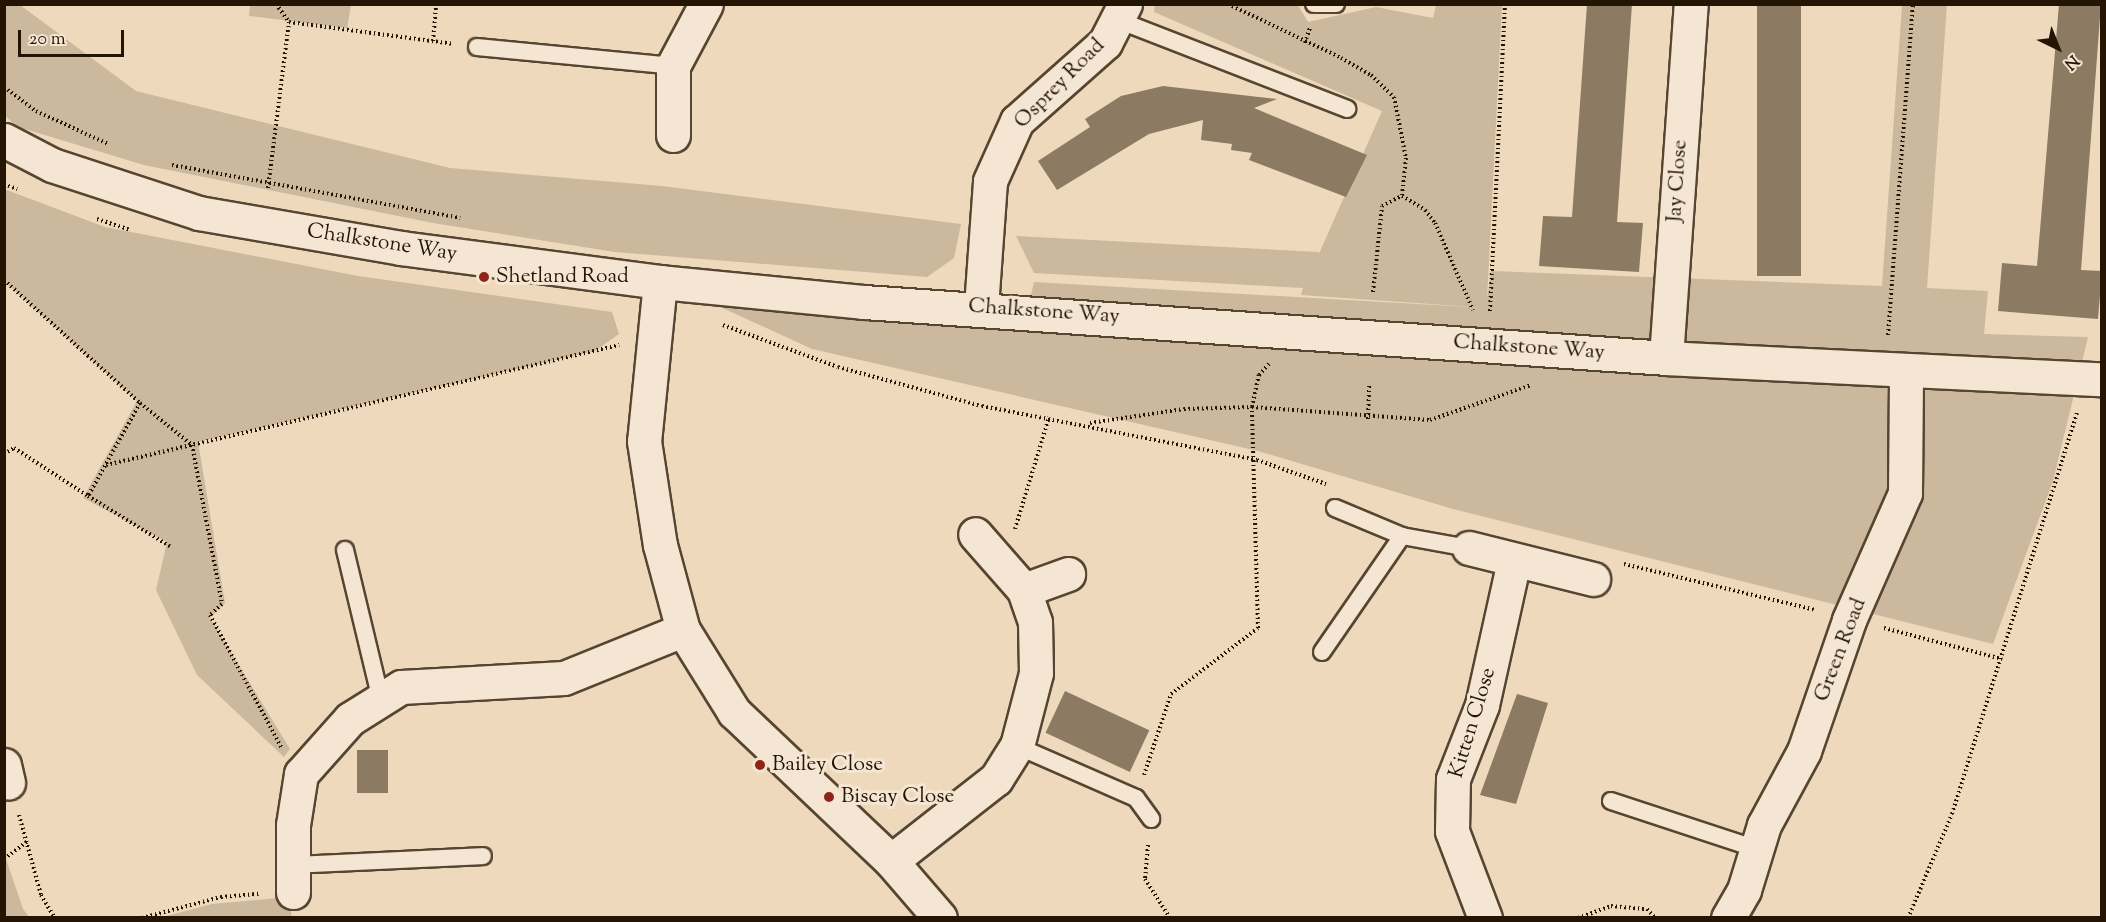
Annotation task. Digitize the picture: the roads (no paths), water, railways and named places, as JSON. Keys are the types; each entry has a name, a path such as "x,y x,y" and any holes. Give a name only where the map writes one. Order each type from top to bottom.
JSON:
{"street":[{"path":"673,135 673,66 706,4"},
{"name":"Jay Close","path":"1666,358 1691,4"},
{"name":"Osprey Road","path":"981,307 990,181 1017,121 1105,43 1122,12"},
{"name":"Chalkstone Way","path":"4,140 52,165 188,209 401,248 660,282 1666,358 2094,379"},
{"path":"660,282 644,441 660,545 683,630 734,712 891,861 940,918"},
{"name":"Green Road","path":"1728,918 1744,890 1757,849 1804,751 1849,620 1905,493 1906,371"},
{"path":"891,861 996,779 1017,746 1036,673 1035,622 1024,590 975,534"},
{"path":"1469,548 1514,561 1605,571"},
{"name":"Kitten Close","path":"1485,918 1452,831 1453,779 1482,705 1514,561"},
{"path":"1024,590 1068,574"},
{"path":"293,878 301,774 350,719 401,687 564,678 683,630"}],"lane":[{"path":"1314,4 1336,4"},
{"path":"1122,12 1347,109"},
{"path":"477,47 673,66"},
{"path":"1335,508 1402,536 1469,548"},
{"path":"1322,652 1402,536"},
{"path":"345,550 381,700"},
{"path":"1017,746 1136,798 1151,819"},
{"path":"1611,801 1757,849"},
{"path":"293,878 483,856"}],"place":[{"name":"Shetland Road","path":"484,277"},
{"name":"Bailey Close","path":"760,765"},
{"name":"Biscay Close","path":"829,797"}]}
